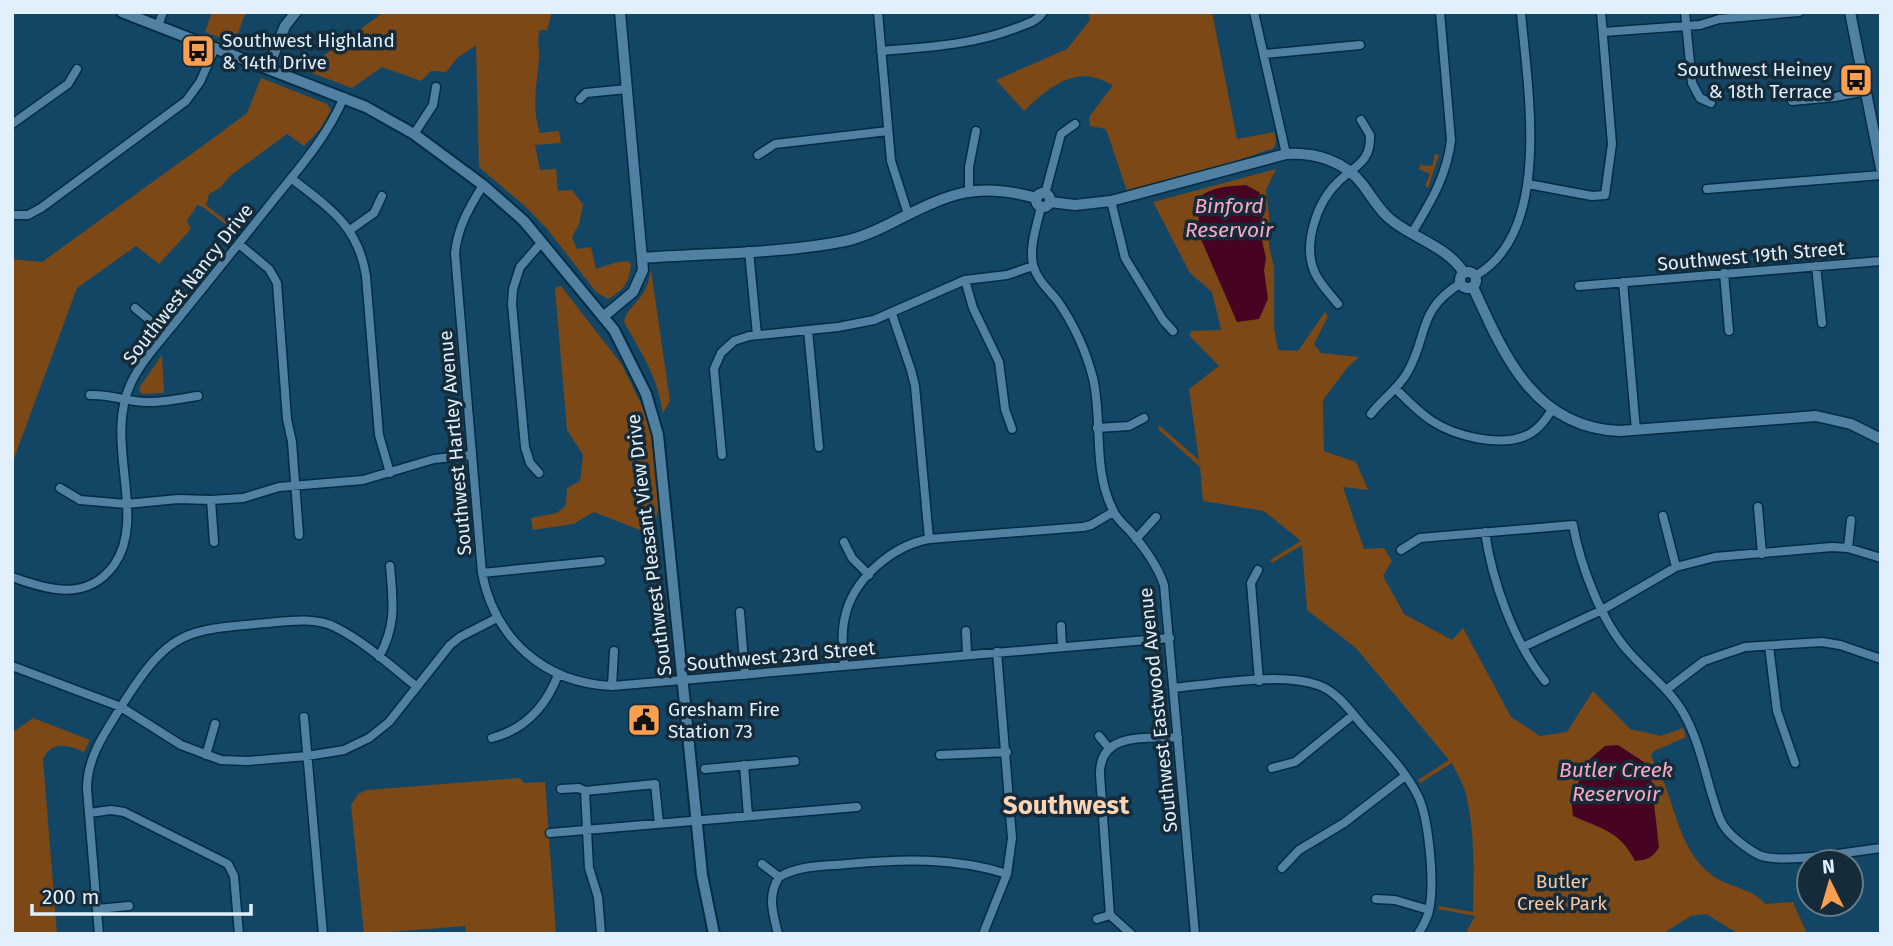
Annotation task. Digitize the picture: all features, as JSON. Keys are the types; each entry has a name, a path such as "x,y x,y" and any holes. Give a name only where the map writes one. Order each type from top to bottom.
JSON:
{"main road":[{"name":"Southwest Pleasant View Drive","path":"122,12 344,97 414,134 514,211 542,242 620,341 633,364 656,424 696,821 704,889 714,934"}],"street":[{"path":"158,26 163,12"},
{"path":"268,68 281,36 296,12"},
{"path":"603,317 633,292 642,275 643,261 620,12"},
{"path":"877,12 893,174 908,215"},
{"path":"881,51 985,39 1034,21 1043,12"},
{"path":"1254,12 1286,155"},
{"path":"1412,233 1438,189 1447,164 1451,140 1440,12"},
{"path":"1371,414 1412,364 1432,308 1443,296 1490,267 1508,243 1517,222 1528,184 1531,140 1521,12"},
{"path":"1528,184 1592,196 1605,195 1612,144 1601,12"},
{"path":"1685,12 1692,83 1700,98 1711,103"},
{"path":"1603,32 1699,25 1719,19 1799,12"},
{"path":"1850,12 1881,168"},
{"path":"1265,54 1360,45"},
{"path":"12,215 28,215 41,208 176,110 200,82 215,48"},
{"path":"12,124 68,84 77,69"},
{"path":"414,134 433,105 436,87"},
{"path":"580,99 586,93 627,89"},
{"path":"1792,101 1866,91"},
{"name":"Southwest Nancy Drive","path":"12,577 42,588 70,590 94,582 106,574 122,551 127,532 127,504 120,430 125,399 139,369 329,129 344,97"},
{"path":"1338,303 1314,272 1311,259 1312,239 1319,207 1338,181 1360,165 1369,147 1370,135 1361,120"},
{"path":"722,456 713,377 721,353 734,341 757,335 854,325 891,314 965,280 1007,275 1033,266 1033,244 1061,135 1075,124"},
{"path":"758,155 775,144 888,131"},
{"path":"969,191 969,167 976,131"},
{"path":"643,261 845,240 868,234 940,198 969,191 996,190 1075,205 1111,201 1286,155 1306,154 1321,157 1350,172 1385,214 1450,256 1468,280 1520,378 1532,393 1552,410 1585,426 1610,431 1816,416 1851,424 1881,439"},
{"path":"1707,189 1881,175"},
{"path":"291,178 334,212 350,230 360,250 366,276 379,435 390,473"},
{"name":"Southwest Hartley Avenue","path":"483,185 463,216 455,253 482,573 486,595 497,618 523,650 558,675"},
{"path":"350,230 374,213 382,197"},
{"path":"1111,201 1125,258 1163,320 1173,331"},
{"path":"539,473 530,463 525,447 512,304 515,277 520,267 542,242"},
{"path":"239,244 269,269 278,283 287,419 292,442 299,535"},
{"path":"750,251 757,335"},
{"name":"Southwest 19th Street","path":"1579,286 1881,261"},
{"name":"Southwest Eastwood Avenue","path":"1033,266 1039,279 1072,324 1089,364 1094,381 1101,475 1113,512 1136,539 1161,576 1166,596 1195,934"},
{"path":"1816,266 1822,323"},
{"path":"1724,273 1728,331"},
{"path":"965,280 974,308 999,362 1004,409 1012,429"},
{"path":"1623,282 1636,430"},
{"path":"135,308 166,334"},
{"path":"891,314 915,386 929,539"},
{"path":"808,330 819,447"},
{"path":"1395,388 1422,414 1440,426 1481,439 1516,439 1525,436 1534,431 1552,410"},
{"path":"90,395 103,394 156,401 198,396"},
{"path":"1097,428 1129,426 1144,418"},
{"path":"60,488 80,500 127,504 178,499 243,498 279,487 363,480 434,459 471,454"},
{"path":"211,500 214,542"},
{"path":"1758,507 1762,554"},
{"path":"844,666 842,630 852,598 869,575 898,550 929,539 1083,527 1113,512"},
{"path":"1663,516 1676,568"},
{"path":"1136,539 1156,517"},
{"path":"1847,548 1851,520"},
{"path":"1401,550 1420,538 1573,525 1581,560 1602,610 1622,644 1666,690 1690,725 1717,811 1726,830 1760,855 1778,859 1881,848"},
{"path":"1485,532 1493,576 1530,663 1545,681"},
{"path":"844,542 852,558 869,575"},
{"path":"1523,647 1602,610 1676,568 1714,557 1847,548 1881,558"},
{"path":"482,573 601,561"},
{"path":"379,657 390,634 393,616 390,566"},
{"path":"1258,570 1251,583 1259,681"},
{"path":"740,612 745,675"},
{"path":"12,666 121,707 181,745 206,755 241,761 307,756 344,750 369,738 389,722 441,656 460,637 497,618"},
{"path":"99,934 87,784 92,759 98,743 147,667 167,646 190,633 212,627 294,621 326,624 352,638 417,687"},
{"path":"1061,625 1062,647"},
{"path":"966,631 967,654"},
{"name":"Southwest 23rd Street","path":"558,675 612,687 1170,638"},
{"path":"1666,690 1696,665 1745,647 1831,643 1881,659"},
{"path":"1769,646 1777,710 1795,763"},
{"path":"612,687 614,651"},
{"path":"983,934 1007,874 1012,838 998,652"},
{"path":"492,738 508,734 522,726 547,699 558,675"},
{"path":"1174,688 1259,681 1300,681 1319,685 1338,698 1405,776 1422,805 1426,822 1431,890 1429,910 1418,934"},
{"path":"1272,768 1295,762 1353,715"},
{"path":"304,717 323,934"},
{"path":"206,755 215,724"},
{"path":"1099,736 1108,747"},
{"path":"1131,934 1110,915 1100,775 1102,758 1108,747 1127,741 1178,737"},
{"path":"940,755 1007,752"},
{"path":"705,769 795,761"},
{"path":"744,765 748,816"},
{"path":"1282,868 1299,850 1344,823 1405,776"},
{"path":"561,789 579,788 585,791 655,784 659,824"},
{"path":"585,791 590,877 598,897 601,933"},
{"path":"550,833 857,807"},
{"path":"89,813 111,810 124,812 228,864 234,876 239,934"},
{"path":"778,934 771,903 772,893 779,877 801,868 897,859 974,866 1007,874"},
{"path":"762,864 779,877"},
{"path":"1376,899 1395,900 1429,910"},
{"path":"97,909 129,906"},
{"path":"1097,919 1110,915"}],"green space":[{"path":"212,12 246,12 234,43 205,32"},
{"path":"384,12 552,12 547,30 540,30 539,34 536,114 540,133 559,131 561,143 535,145 540,170 556,169 558,191 572,190 583,205 579,224 572,237 577,249 591,247 596,269 617,262 628,261 631,264 627,281 618,292 608,299 596,292 548,230 526,207 479,167 476,45 458,57 446,72 431,71 421,81 382,67 352,88 304,70"},
{"path":"1088,12 1212,12 1237,139 1274,132 1274,148 1129,197 1106,129 1090,126 1089,117 1113,85 1092,77 1073,78 1055,86 1024,111 996,80 1067,49 1090,20"},
{"path":"261,78 327,104 331,110 321,128 304,146 287,134 209,194 206,205 239,231 237,233 197,205 187,221 191,229 159,264 136,246 77,288 12,464 12,259 42,262 219,134 247,113"},
{"path":"1435,154 1439,155 1428,188 1425,186 1430,174 1419,169 1420,165 1432,166"},
{"name":"Butler Creek Park","path":"1276,169 1266,190 1269,246 1274,267 1274,328 1278,350 1298,351 1325,312 1328,316 1314,344 1321,353 1359,357 1323,400 1324,451 1356,462 1368,490 1343,487 1364,549 1384,548 1392,561 1383,576 1404,614 1452,640 1463,628 1511,717 1540,736 1567,732 1593,691 1630,729 1661,736 1683,728 1686,737 1654,751 1651,755 1693,855 1713,876 1748,891 1765,904 1793,902 1795,918 1800,918 1807,934 1739,934 1706,914 1691,916 1662,934 1465,934 1475,916 1438,909 1439,906 1473,912 1471,823 1466,794 1452,763 1420,783 1418,780 1449,760 1356,648 1307,610 1302,545 1272,563 1270,560 1301,541 1264,511 1203,501 1200,467 1158,429 1160,426 1199,460 1189,389 1219,366 1190,336 1191,331 1221,330 1212,292 1190,273 1153,202"},
{"path":"651,270 670,401 663,413 653,376 624,322 648,284"},
{"path":"561,286 622,365 651,424 661,499 655,521 642,531 594,512 573,524 533,530 531,518 557,513 566,505 567,488 580,481 583,455 567,430 555,288"},
{"path":"162,355 164,393 142,394 139,390 141,385"},
{"path":"33,718 90,740 84,752 61,746 51,749 43,759 57,934 12,934 12,733"},
{"path":"520,778 524,783 545,782 556,934 466,934 465,926 364,934 351,805 358,794 367,790"}],"water":[{"name":"Binford Reservoir","path":"1246,185 1259,192 1266,208 1259,227 1266,258 1264,270 1268,299 1259,319 1237,322 1200,237 1197,200 1213,190"},
{"name":"Butler Creek Reservoir","path":"1618,745 1644,762 1651,777 1659,847 1652,856 1643,860 1635,861 1623,843 1609,832 1573,816 1571,797 1591,758 1605,746"}],"place":[{"name":"Southwest Highland & 14th Drive","path":"198,51"},
{"name":"Southwest Heiney & 18th Terrace","path":"1856,80"},
{"name":"Gresham Fire Station 73","path":"644,720"}],"district":[{"name":"Southwest","path":"1066,805"}]}
